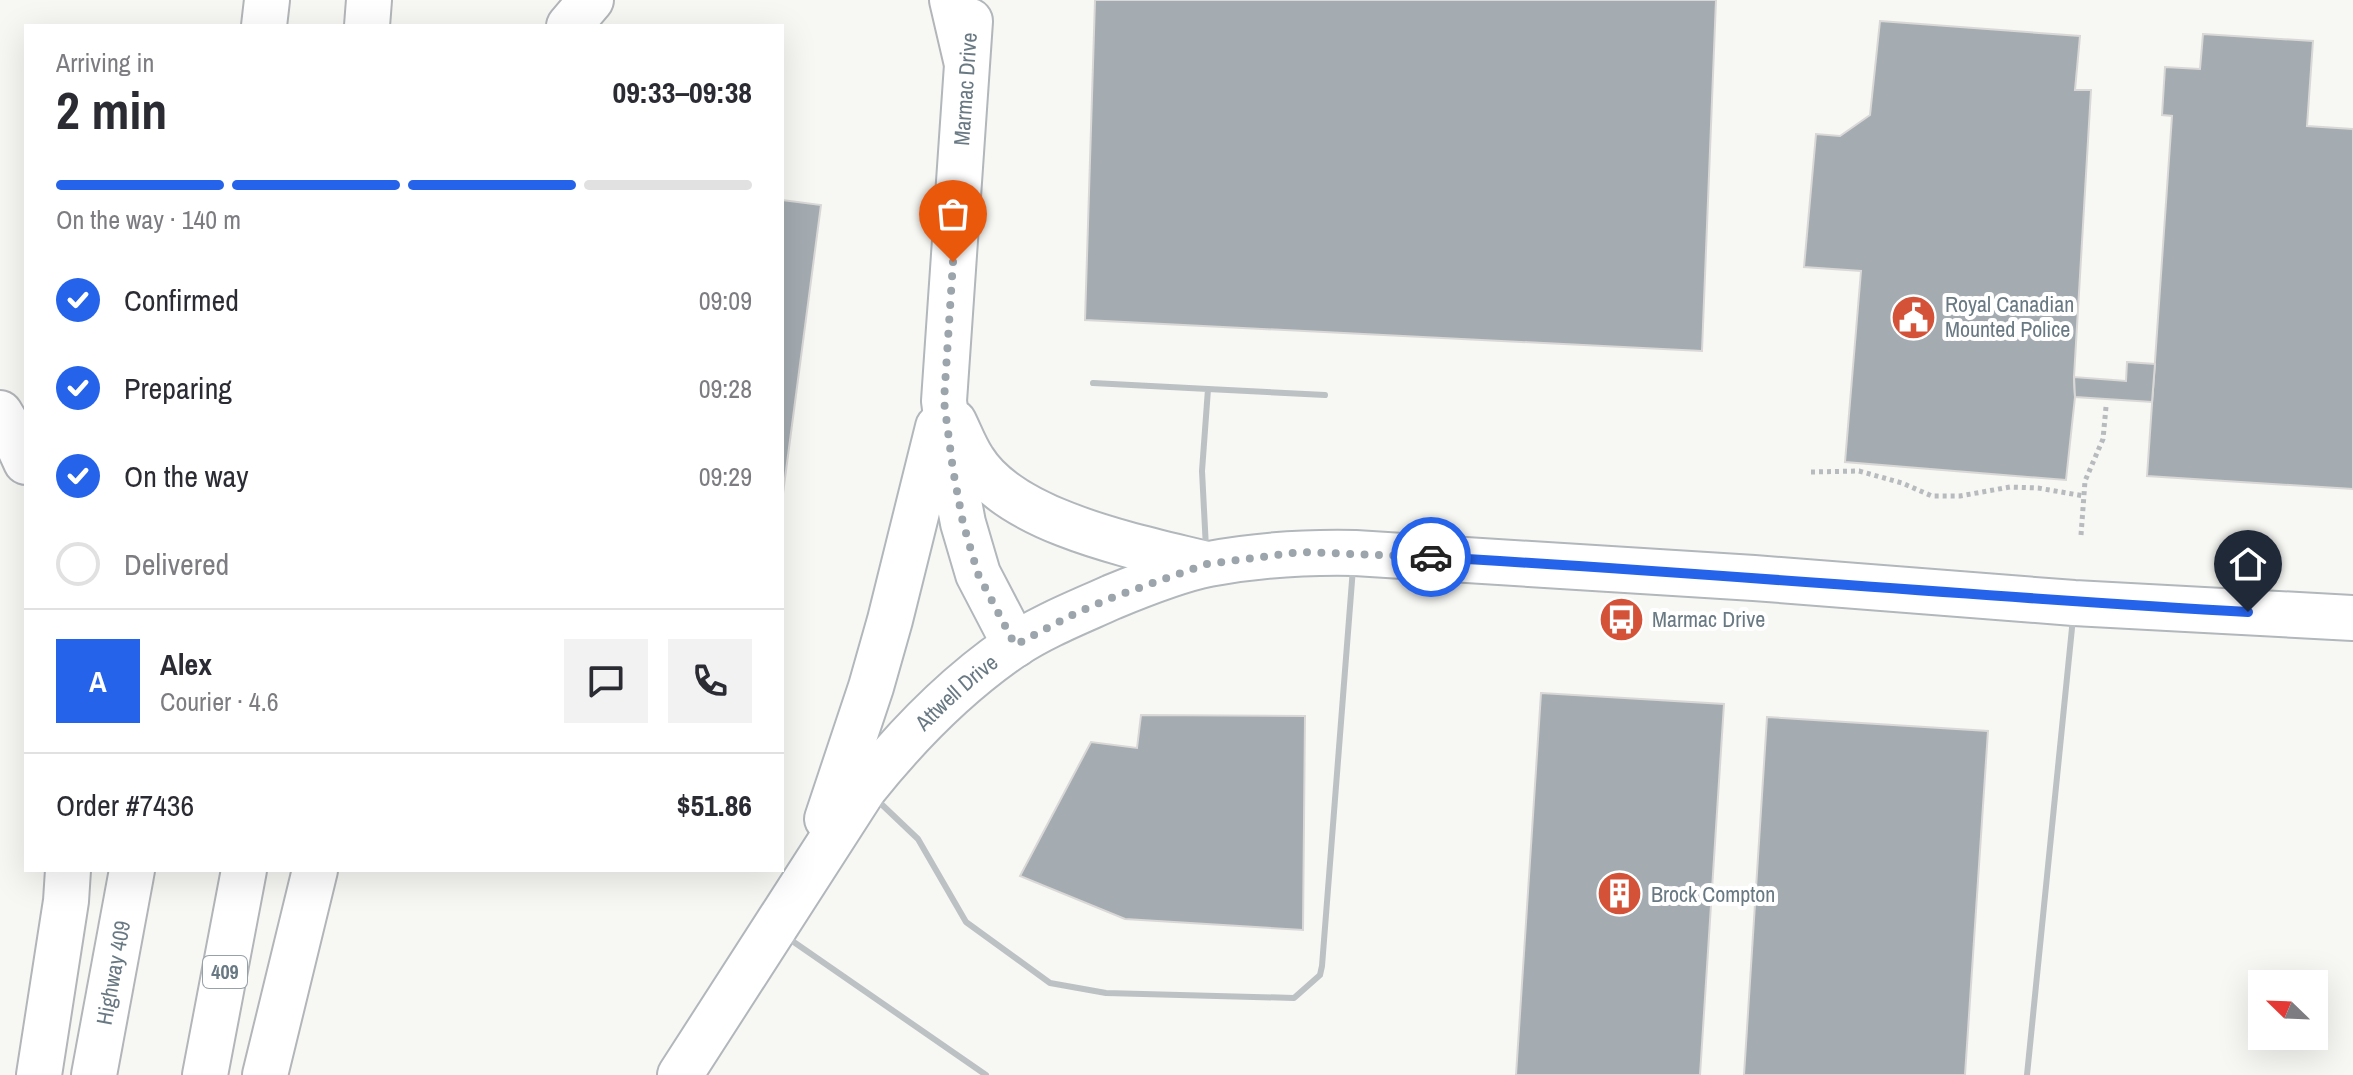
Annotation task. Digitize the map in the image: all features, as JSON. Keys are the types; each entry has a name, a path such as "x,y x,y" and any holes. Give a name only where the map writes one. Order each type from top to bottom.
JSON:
{"main road":[{"path":"264,24 267,0"},
{"path":"367,24 369,0"},
{"path":"571,24 591,0"},
{"path":"952,0 966,60"},
{"name":"Marmac Drive","path":"972,0 944,401 963,523 978,574 1015,645"},
{"path":"944,401 974,462 996,486 1027,506 1065,525 1112,541 1207,564"},
{"path":"809,874 878,662 944,401"},
{"path":"0,413 24,458"},
{"name":"Attwell Drive","path":"680,1075 864,789 929,715 962,685 1015,645 1124,592 1207,564 1300,552 1355,553 1754,578 2074,603 2353,618"},
{"path":"39,1075 68,872"},
{"name":"Highway 409","path":"94,1075 132,872"},
{"name":"409","path":"205,1075 244,872"},
{"path":"265,1075 315,872"}],"lane":[{"path":"1093,383 1325,395"},
{"path":"1207,564 1202,471 1208,389"},
{"path":"864,789 918,839 966,922 1050,983 1106,993 1294,998 1320,975 1322,966 1355,553"},
{"path":"2027,1075 2074,603"},
{"path":"774,929 986,1075"}],"path":[{"path":"2081,535 2085,481 2103,439 2106,407"},
{"path":"1811,472 1859,471 1902,483 1932,496 1960,496 2010,487 2084,496"}],"building":[{"path":"1095,0 1716,0 1702,351 1085,320"},
{"path":"1880,21 2080,36 2075,90 2091,90 2075,397 2066,480 1845,462 1861,271 1804,267 1816,134 1840,136 1870,115"},
{"path":"2203,34 2313,41 2307,126 2353,129 2353,489 2147,476 2172,116 2162,115 2165,67 2200,69"},
{"path":"784,200 821,205 784,486"},
{"path":"2127,362 2155,364 2152,402 2075,397 2074,377 2126,381"},
{"name":"Brock Compton","path":"1541,693 1724,704 1700,1075 1516,1075"},
{"path":"1141,715 1305,716 1303,930 1125,919 1020,876 1091,742 1137,748"},
{"path":"1767,717 1988,731 1965,1075 1744,1075"}],"way so far":[{"path":"953,262 944,401 953,470 963,523 978,574 1015,645 1076,613 1136,587 1207,564 1300,552 1431,557"}],"place":[{"name":"Royal Canadian Mounted Police","path":"1914,317"},
{"name":"Marmac Drive","path":"1621,619"},
{"name":"Brock Compton","path":"1620,894"}],"route":[{"path":"1431,557 2074,603 2248,612"}]}
